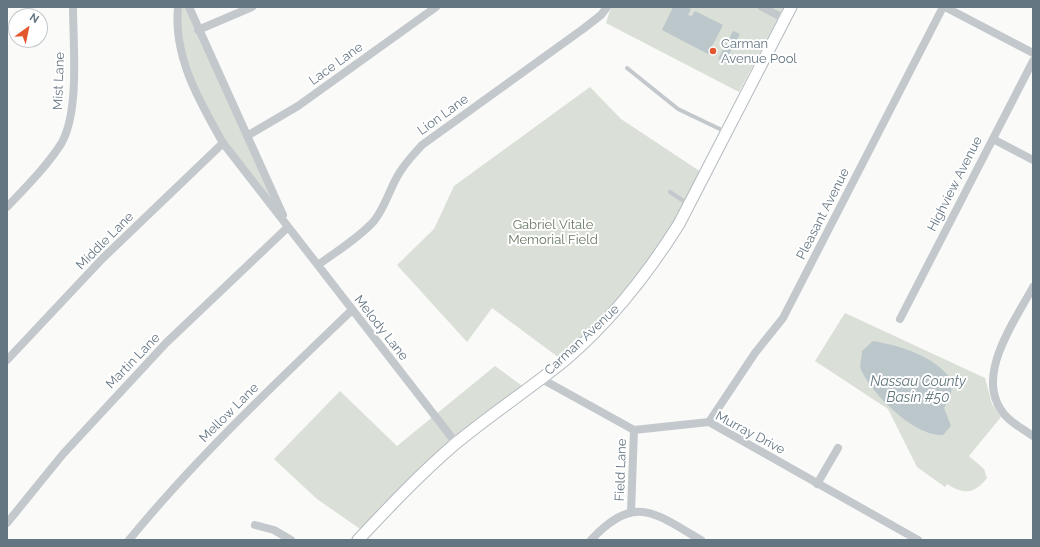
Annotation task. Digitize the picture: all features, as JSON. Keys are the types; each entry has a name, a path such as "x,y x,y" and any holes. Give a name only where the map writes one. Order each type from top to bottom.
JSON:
{"main road":[{"name":"Carman Avenue","path":"358,540 414,482 456,443 564,361 600,327 629,295 657,258 689,205 791,7"}],"street":[{"name":"Mist Lane","path":"7,207 44,167 61,142 70,120 73,94 73,7"},
{"name":"Melody Lane","path":"178,7 178,37 185,64 210,120 223,143 456,443"},
{"name":"Melody Lane","path":"189,7 198,30 288,227"},
{"path":"198,30 252,7"},
{"name":"Lace Lane","path":"247,136 298,106 436,7"},
{"name":"Lion Lane","path":"318,265 361,234 374,220 386,202 399,173 422,145 583,30 601,15 607,7"},
{"path":"762,7 785,19"},
{"path":"944,7 1033,53"},
{"name":"Pleasant Avenue","path":"709,422 755,353 783,318 944,7"},
{"name":"Highview Avenue","path":"900,319 1033,61"},
{"path":"993,139 1033,160"},
{"name":"Middle Lane","path":"7,360 103,258 223,143"},
{"name":"Martin Lane","path":"7,523 63,454 166,343 288,227"},
{"path":"1033,287 999,352 994,365 992,388 998,405 1004,414 1033,436"},
{"name":"Mellow Lane","path":"129,540 157,506 232,425 352,310"},
{"path":"540,378 634,430"},
{"name":"Murray Drive","path":"634,430 709,422 918,540"},
{"name":"Field Lane","path":"631,512 634,430"},
{"path":"817,484 838,448"},
{"path":"591,540 606,523 618,516 631,512 656,514 701,540"},
{"path":"254,525 274,530 291,540"}],"lane":[{"path":"627,68 678,109 727,132"},
{"path":"670,192 689,205"}],"green space":[{"path":"180,7 188,7 284,220 224,142 193,82 181,47"},
{"path":"611,7 784,7 739,92 606,23"},
{"name":"Gabriel Vitale Memorial Field","path":"590,87 621,119 704,174 677,223 626,296 562,360 492,308 467,342 397,265 434,229 454,186"},
{"path":"845,313 985,378 992,404 1001,417 969,456 984,469 987,478 978,487 973,490 964,491 953,488 947,484 945,487 917,467 888,409 815,361"},
{"path":"495,366 525,388 363,531 317,499 274,459 340,391 397,446"}],"water":[{"path":"673,7 687,7 691,9 688,15 692,16 695,11 723,25 708,54 662,30"},
{"path":"733,31 740,34 725,62 718,59"},
{"name":"Nassau County Basin #50","path":"873,341 917,353 936,364 952,380 951,394 944,408 951,426 943,435 932,434 908,422 884,402 875,391 861,370 860,366 862,351"}],"place":[{"name":"Carman Avenue Pool","path":"713,51"}]}
